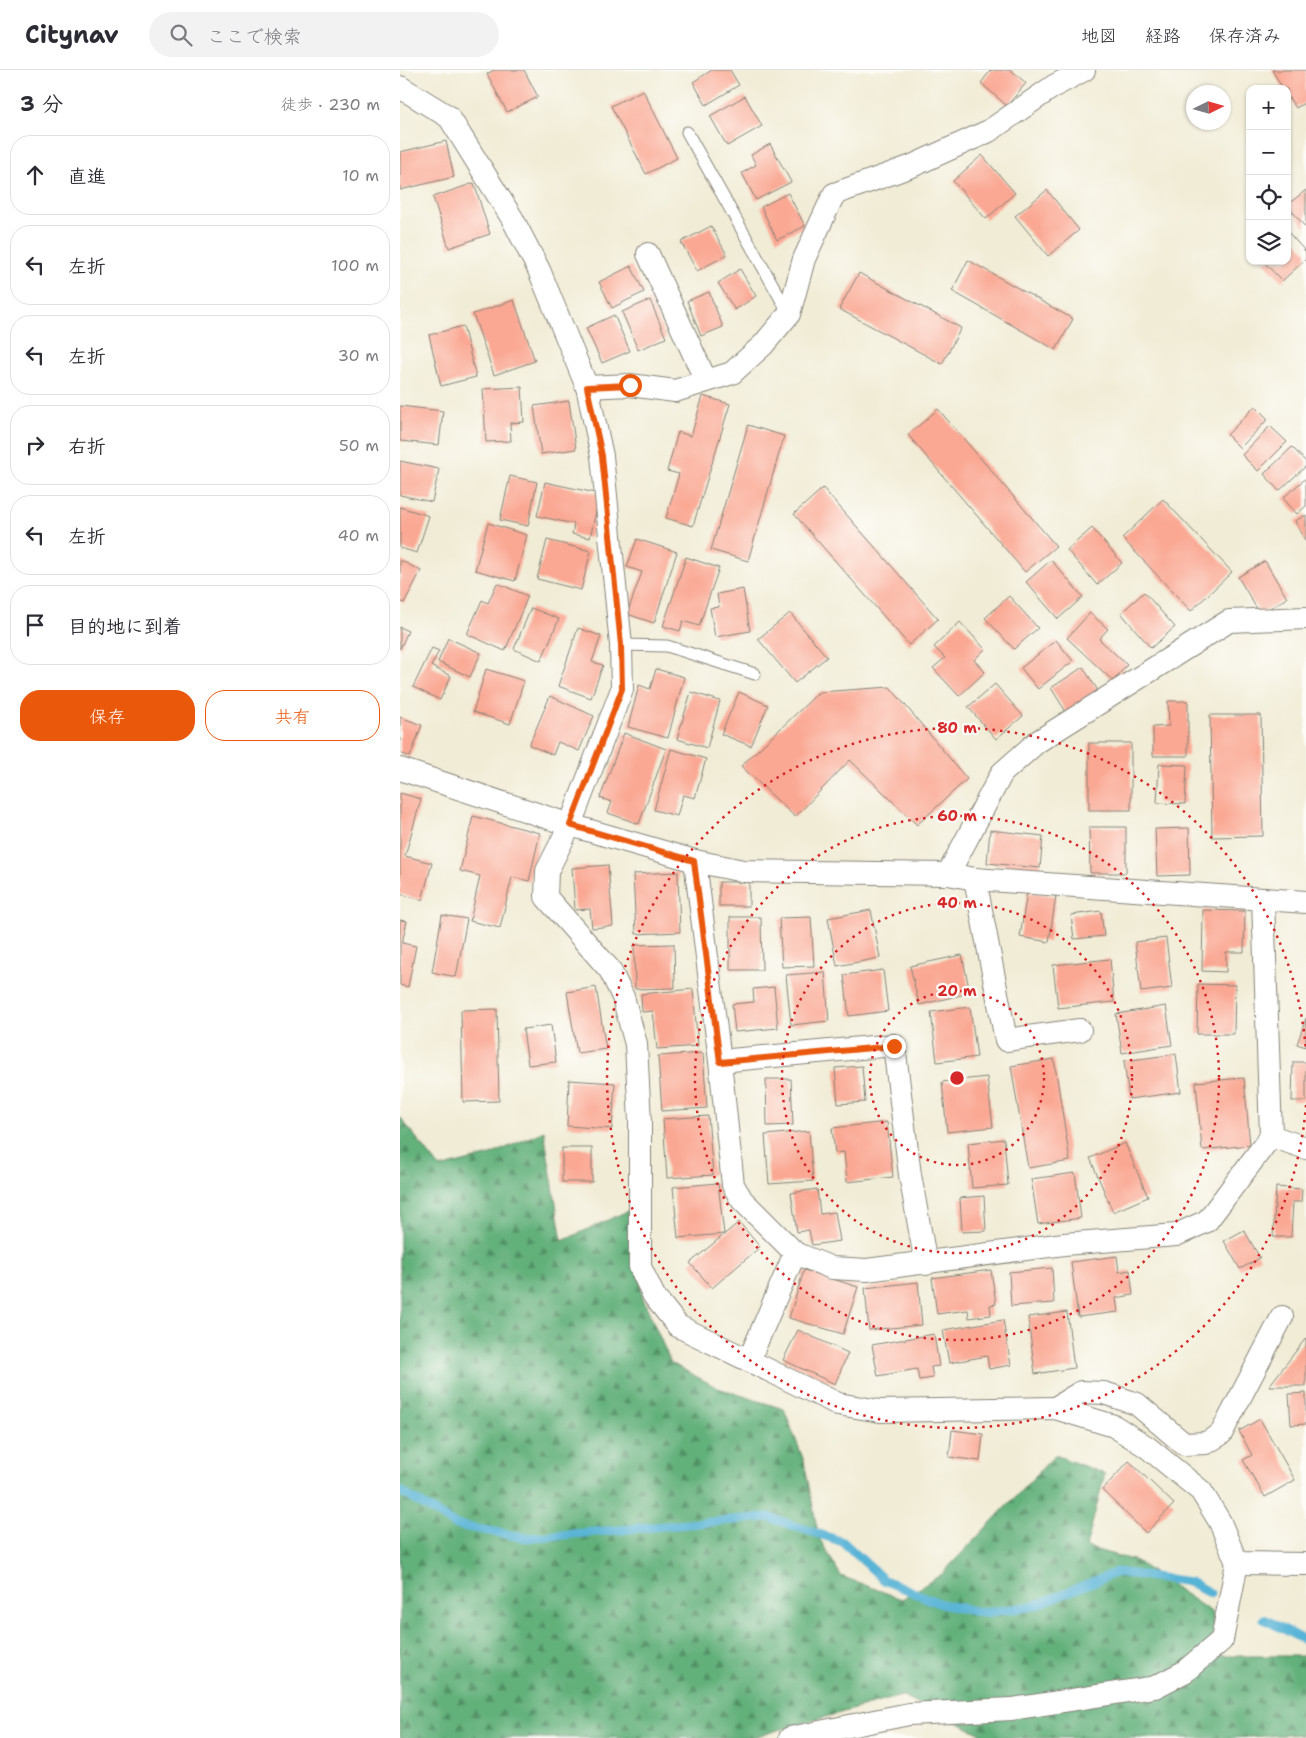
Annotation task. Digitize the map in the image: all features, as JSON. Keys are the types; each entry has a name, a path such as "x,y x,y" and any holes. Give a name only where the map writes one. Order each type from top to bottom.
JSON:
{"street":[{"path":"587,387 630,385 675,391 732,373 763,345 789,314 804,259 834,194 912,166 989,130 1054,86 1084,70"},
{"path":"400,87 449,117 512,218 534,262 587,387 602,456 621,645 622,689 570,825 547,871 546,897 610,970 623,997 636,1044 640,1122 640,1266 654,1296 678,1326 838,1404 880,1411 1055,1408 1114,1426 1147,1447 1201,1491 1220,1522 1237,1563 1222,1640 1184,1672 1155,1687 1012,1709 909,1714 790,1738"},
{"path":"648,254 706,381"},
{"path":"948,874 1002,773 1037,742 1229,621 1306,618"},
{"path":"400,769 570,825 694,861 743,871 948,874 975,879 1306,902"},
{"path":"694,861 720,1062 733,1185 742,1200 795,1253 832,1268 867,1270 926,1264 1064,1244 1176,1235 1206,1221 1271,1136 1263,899"},
{"path":"975,879 1006,1040 1080,1030"},
{"path":"720,1062 894,1046 910,1175 926,1264"},
{"path":"1271,1136 1306,1148"},
{"path":"749,1360 795,1253"},
{"path":"1055,1408 1081,1392 1104,1393 1137,1404 1184,1444 1206,1442 1221,1434 1282,1317"},
{"path":"1237,1563 1306,1564"}],"lane":[{"path":"687,132 789,314"},
{"path":"621,645 667,646 755,674"}],"green space":[{"path":"400,1117 440,1168 490,1155 544,1131 562,1241 634,1208 642,1296 671,1363 718,1388 784,1409 804,1461 819,1538 841,1576 902,1599 942,1574 1055,1455 1105,1474 1086,1547 1136,1561 1213,1613 1213,1656 1306,1656 1306,1734 1230,1738 990,1738 901,1696 750,1738 400,1738"}],"building":[{"path":"494,70 524,70 538,97 507,112 487,74"},
{"path":"712,70 730,70 739,85 706,105 693,82"},
{"path":"991,70 1011,70 1026,83 1007,106 981,83"},
{"path":"1272,70 1306,70 1306,102 1296,108 1291,101 1291,85 1281,85"},
{"path":"643,90 677,158 646,174 611,106"},
{"path":"745,96 762,126 727,146 710,116"},
{"path":"446,141 454,177 400,190 400,152"},
{"path":"770,144 791,182 756,200 742,173 756,165 751,155"},
{"path":"982,155 1015,193 986,219 953,181"},
{"path":"474,183 490,234 449,248 433,197"},
{"path":"1047,190 1079,230 1048,256 1015,216"},
{"path":"1306,190 1306,228 1291,210 1291,202"},
{"path":"788,193 805,226 777,240 761,207"},
{"path":"711,226 727,255 697,271 681,242"},
{"path":"1291,235 1306,252 1306,259 1282,281 1267,265 1291,265"},
{"path":"968,260 1073,319 1056,350 952,291"},
{"path":"631,266 644,292 612,308 599,282"},
{"path":"740,269 756,296 735,310 718,283"},
{"path":"859,273 961,328 942,364 839,309"},
{"path":"709,292 723,327 701,336 687,301"},
{"path":"514,300 535,361 494,375 473,314"},
{"path":"650,300 666,338 638,350 622,312"},
{"path":"614,315 630,351 602,363 586,328"},
{"path":"463,326 476,377 441,386 429,335"},
{"path":"522,387 524,422 510,423 511,441 486,442 483,389"},
{"path":"703,396 730,404 693,526 666,518 679,474 667,471 678,432 691,436"},
{"path":"569,401 576,449 541,454 534,406"},
{"path":"400,406 443,411 439,445 400,441"},
{"path":"1255,406 1268,419 1240,448 1227,435"},
{"path":"938,409 1056,546 1025,572 908,435"},
{"path":"748,425 784,436 748,561 711,550"},
{"path":"1270,426 1287,442 1258,471 1242,455"},
{"path":"1292,447 1306,462 1306,466 1279,491 1264,474"},
{"path":"400,461 439,469 432,502 400,495"},
{"path":"510,476 537,482 528,526 500,520"},
{"path":"1306,478 1306,506 1297,514 1283,498"},
{"path":"545,482 600,494 590,538 572,534 574,524 537,516"},
{"path":"823,488 938,619 909,645 794,514"},
{"path":"1163,499 1232,572 1191,611 1122,538"},
{"path":"400,507 429,516 417,553 400,548"},
{"path":"1306,515 1306,542 1295,521"},
{"path":"488,523 527,535 515,581 475,570"},
{"path":"1092,528 1122,563 1097,585 1067,550"},
{"path":"637,539 677,552 654,623 627,614 642,572 627,567"},
{"path":"547,540 591,551 581,590 537,579"},
{"path":"686,557 719,568 699,626 683,621 680,631 663,626"},
{"path":"400,560 421,571 404,603 400,601"},
{"path":"1051,560 1083,597 1058,619 1026,582"},
{"path":"1265,561 1287,598 1260,614 1238,577"},
{"path":"497,583 528,596 505,651 467,634 482,600 488,603"},
{"path":"743,589 750,631 715,637 710,608 719,607 717,594"},
{"path":"1144,592 1175,627 1151,648 1121,613"},
{"path":"1009,596 1038,628 1014,649 985,618"},
{"path":"531,608 559,619 541,661 514,649"},
{"path":"790,613 827,657 795,683 758,639"},
{"path":"1090,613 1108,629 1099,639 1127,665 1113,681 1067,638"},
{"path":"960,622 985,649 974,660 985,672 959,696 933,668 945,658 934,647"},
{"path":"400,627 408,631 400,649"},
{"path":"578,628 601,636 592,662 603,665 591,698 558,686"},
{"path":"448,638 481,653 470,677 438,662"},
{"path":"1056,640 1073,661 1038,689 1021,668"},
{"path":"432,648 439,651 431,666 451,676 440,700 413,687"},
{"path":"1083,667 1100,694 1068,715 1051,688"},
{"path":"486,669 524,681 510,724 473,712"},
{"path":"656,669 684,677 668,738 628,727 639,685 650,689"},
{"path":"995,684 1023,716 996,739 968,707"},
{"path":"890,687 967,779 917,825 850,760 795,817 741,766 819,692"},
{"path":"691,692 720,701 707,748 677,739"},
{"path":"739,692 768,705 751,746 721,734"},
{"path":"550,696 594,716 579,751 558,742 553,755 529,745"},
{"path":"1168,701 1188,701 1188,756 1153,756 1153,727 1169,726"},
{"path":"1210,715 1261,715 1263,836 1212,837"},
{"path":"400,717 422,725 410,757 400,753"},
{"path":"624,733 666,749 639,824 608,813 612,802 600,798"},
{"path":"1089,743 1131,743 1131,810 1089,810"},
{"path":"671,749 706,759 695,798 683,795 677,816 654,810"},
{"path":"1159,764 1187,765 1185,804 1157,803"},
{"path":"400,793 421,799 405,856 432,863 422,900 400,894"},
{"path":"473,816 540,833 529,881 512,877 500,928 470,921 480,876 460,871"},
{"path":"1089,827 1126,827 1126,873 1090,873"},
{"path":"1189,828 1190,875 1157,876 1155,829"},
{"path":"990,830 1043,836 1040,868 987,863"},
{"path":"608,865 613,926 592,928 590,909 575,910 572,868"},
{"path":"678,872 680,932 636,934 633,874"},
{"path":"719,882 749,882 749,906 719,906"},
{"path":"1027,892 1056,896 1049,942 1020,937"},
{"path":"871,910 880,958 837,966 828,918"},
{"path":"1203,910 1245,911 1244,952 1226,952 1226,972 1202,971"},
{"path":"1101,911 1104,936 1074,939 1071,915"},
{"path":"442,915 467,919 456,977 432,972"},
{"path":"730,917 761,917 762,970 730,970"},
{"path":"811,917 814,966 782,967 779,918"},
{"path":"400,920 407,921 402,943 416,946 408,987 400,985"},
{"path":"1166,938 1172,988 1141,992 1135,942"},
{"path":"674,944 675,988 635,989 634,945"},
{"path":"962,955 970,993 919,1005 910,966"},
{"path":"1110,959 1114,1002 1058,1008 1053,965"},
{"path":"883,970 888,1011 849,1016 844,975"},
{"path":"825,972 829,1021 791,1025 786,975"},
{"path":"1198,984 1235,985 1234,1034 1197,1034"},
{"path":"596,987 606,1049 577,1053 567,992"},
{"path":"774,987 778,1028 735,1032 732,1004 754,1002 753,989"},
{"path":"693,989 698,1046 657,1049 653,1011 642,1012 641,994"},
{"path":"1166,1006 1172,1045 1122,1053 1116,1014"},
{"path":"970,1007 977,1057 937,1062 931,1012"},
{"path":"497,1009 499,1101 463,1102 461,1010"},
{"path":"1306,1018 1306,1047 1297,1044"},
{"path":"551,1025 556,1062 528,1065 523,1029"},
{"path":"703,1053 707,1108 662,1111 658,1056"},
{"path":"1176,1054 1181,1092 1129,1099 1124,1061"},
{"path":"1054,1059 1070,1161 1028,1168 1011,1066"},
{"path":"1293,1062 1306,1062 1306,1101 1292,1101"},
{"path":"862,1066 865,1102 838,1104 835,1068"},
{"path":"987,1077 993,1127 947,1132 942,1082"},
{"path":"1244,1078 1250,1145 1202,1150 1196,1082"},
{"path":"766,1079 791,1079 793,1125 767,1126"},
{"path":"569,1080 615,1083 612,1129 567,1126"},
{"path":"708,1116 713,1175 667,1178 663,1119"},
{"path":"887,1122 893,1177 847,1182 844,1152 835,1153 832,1128"},
{"path":"809,1131 813,1181 769,1184 765,1135"},
{"path":"1004,1139 1008,1185 972,1188 968,1143"},
{"path":"1125,1143 1148,1197 1113,1212 1090,1158"},
{"path":"562,1148 592,1148 592,1182 562,1182"},
{"path":"1075,1173 1081,1218 1038,1224 1031,1179"},
{"path":"718,1183 724,1234 678,1238 673,1187"},
{"path":"1276,1187 1302,1189 1301,1202 1293,1202 1291,1237 1273,1237"},
{"path":"817,1189 820,1214 835,1212 840,1241 812,1245 809,1230 797,1232 791,1193"},
{"path":"984,1196 986,1231 962,1232 960,1198"},
{"path":"739,1222 760,1247 712,1288 690,1263"},
{"path":"1244,1230 1260,1258 1240,1269 1224,1241"},
{"path":"1117,1256 1119,1272 1130,1270 1133,1295 1116,1298 1118,1312 1078,1317 1071,1262"},
{"path":"1052,1268 1054,1303 1011,1306 1009,1272"},
{"path":"804,1270 858,1287 843,1334 789,1318"},
{"path":"991,1270 996,1304 990,1305 991,1315 969,1318 968,1310 937,1314 932,1278"},
{"path":"918,1282 922,1325 869,1330 865,1288"},
{"path":"1067,1312 1074,1368 1035,1374 1028,1317"},
{"path":"1003,1320 1011,1365 989,1369 987,1356 949,1363 943,1330"},
{"path":"798,1330 848,1353 835,1384 783,1360"},
{"path":"934,1334 939,1366 931,1367 933,1378 919,1380 917,1369 878,1376 872,1345"},
{"path":"1306,1338 1306,1386 1269,1386"},
{"path":"1306,1393 1306,1424 1291,1425 1289,1394"},
{"path":"1260,1419 1295,1480 1265,1497 1243,1460 1252,1455 1239,1431"},
{"path":"952,1430 983,1434 980,1461 949,1457"},
{"path":"1129,1461 1174,1504 1146,1533 1102,1490"}],"waterway":[{"path":"400,1491 456,1525 527,1538 768,1517 843,1542 884,1580 941,1604 983,1613 1034,1606 1117,1572 1190,1582 1210,1593"},
{"path":"1264,1619 1306,1641"}],"route":[{"path":"630,385 587,387 602,456 621,645 622,689 570,825 694,861 720,1062 894,1046"}]}
